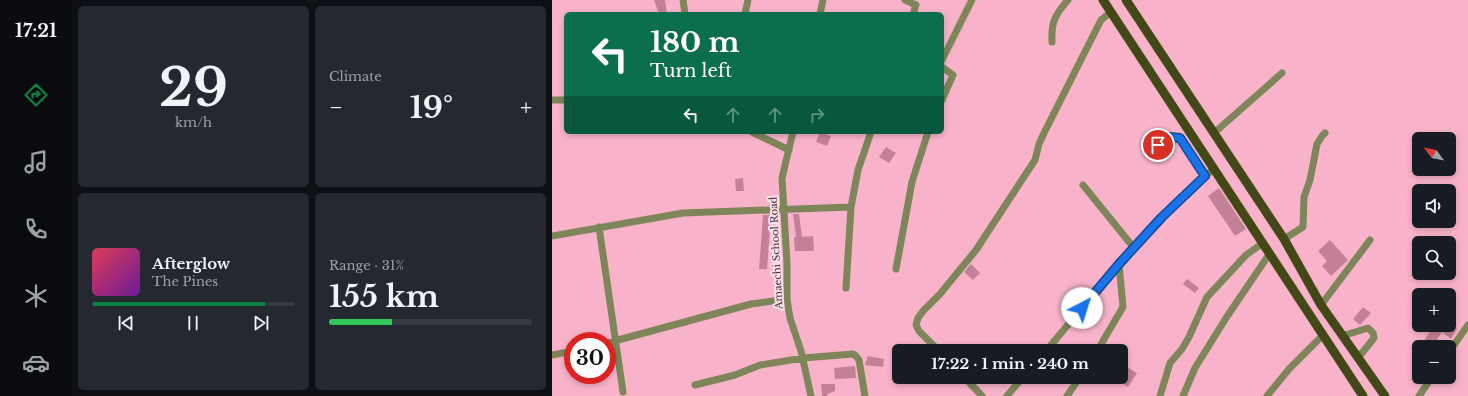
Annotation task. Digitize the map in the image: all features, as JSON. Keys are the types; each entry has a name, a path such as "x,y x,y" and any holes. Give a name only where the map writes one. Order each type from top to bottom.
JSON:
{"main road":[{"path":"1103,0 1363,396"},
{"path":"1126,0 1284,239 1321,305 1385,396"}],"street":[{"path":"683,0 685,12"},
{"path":"745,12 748,0"},
{"path":"820,12 823,0"},
{"path":"905,0 916,5 914,12"},
{"path":"944,56 972,0"},
{"path":"1052,42 1051,28 1055,16 1068,0"},
{"path":"932,344 916,325 918,318 976,250 1035,160 1039,144 1058,102 1101,20 1111,12"},
{"path":"944,68 953,75 944,95"},
{"path":"1214,133 1282,73"},
{"path":"552,100 564,100"},
{"path":"1284,239 1303,227 1304,197 1310,180 1317,144 1325,133"},
{"path":"756,134 789,150"},
{"name":"Amaechi School Road","path":"793,134 782,178 787,263 787,299 790,318 803,358 811,396"},
{"path":"846,288 851,207 858,170 870,134"},
{"path":"896,269 912,182 927,134"},
{"path":"1147,152 1170,137 1180,138 1205,176"},
{"path":"1052,344 1119,264 1162,217 1214,168"},
{"path":"1083,185 1134,248"},
{"path":"552,236 683,212 851,207"},
{"path":"599,227 617,341 623,392"},
{"path":"1321,305 1370,240"},
{"path":"1160,396 1170,363 1182,349 1189,337 1207,297 1246,255 1263,243"},
{"path":"1183,396 1195,368 1270,253"},
{"path":"1101,344 1123,307 1119,264"},
{"path":"617,341 751,304 787,299"},
{"path":"1456,342 1468,325"},
{"path":"1342,336 1368,328 1374,332 1374,338 1358,358"},
{"path":"1267,396 1289,369 1323,335"},
{"path":"552,355 564,353"},
{"path":"696,385 735,375 760,365 803,358 853,354 859,360 865,396"},
{"path":"971,384 982,396"},
{"path":"1007,396 1017,384"},
{"path":"1067,396 1075,384"},
{"path":"1419,396 1427,384"}],"building":[{"path":"654,0 665,0 667,12 658,12"},
{"path":"819,134 831,136 827,146 816,142"},
{"path":"886,147 896,153 889,163 879,157"},
{"path":"743,178 744,191 736,191 735,179"},
{"path":"1219,188 1246,229 1235,236 1208,196"},
{"path":"793,214 799,214 802,237 813,236 814,251 795,251 794,237 796,237"},
{"path":"763,215 771,215 767,269 759,269"},
{"path":"1330,240 1348,260 1331,276 1322,266 1327,261 1318,251"},
{"path":"971,264 980,273 973,280 964,272"},
{"path":"1187,279 1199,288 1195,293 1183,284"},
{"path":"1363,307 1371,313 1360,325 1353,319"},
{"path":"1430,332 1442,332 1437,340 1424,340"},
{"path":"1442,332 1455,332 1451,339"},
{"path":"868,356 884,359 883,367 865,365"},
{"path":"855,366 856,378 835,379 834,368"},
{"path":"1128,368 1137,373 1128,387 1123,384 1128,384"},
{"path":"821,384 835,384 835,391 827,394 828,396 822,396"}],"route":[{"path":"1082,308 1119,264 1162,217 1205,176 1180,138 1170,137 1158,145"}]}
